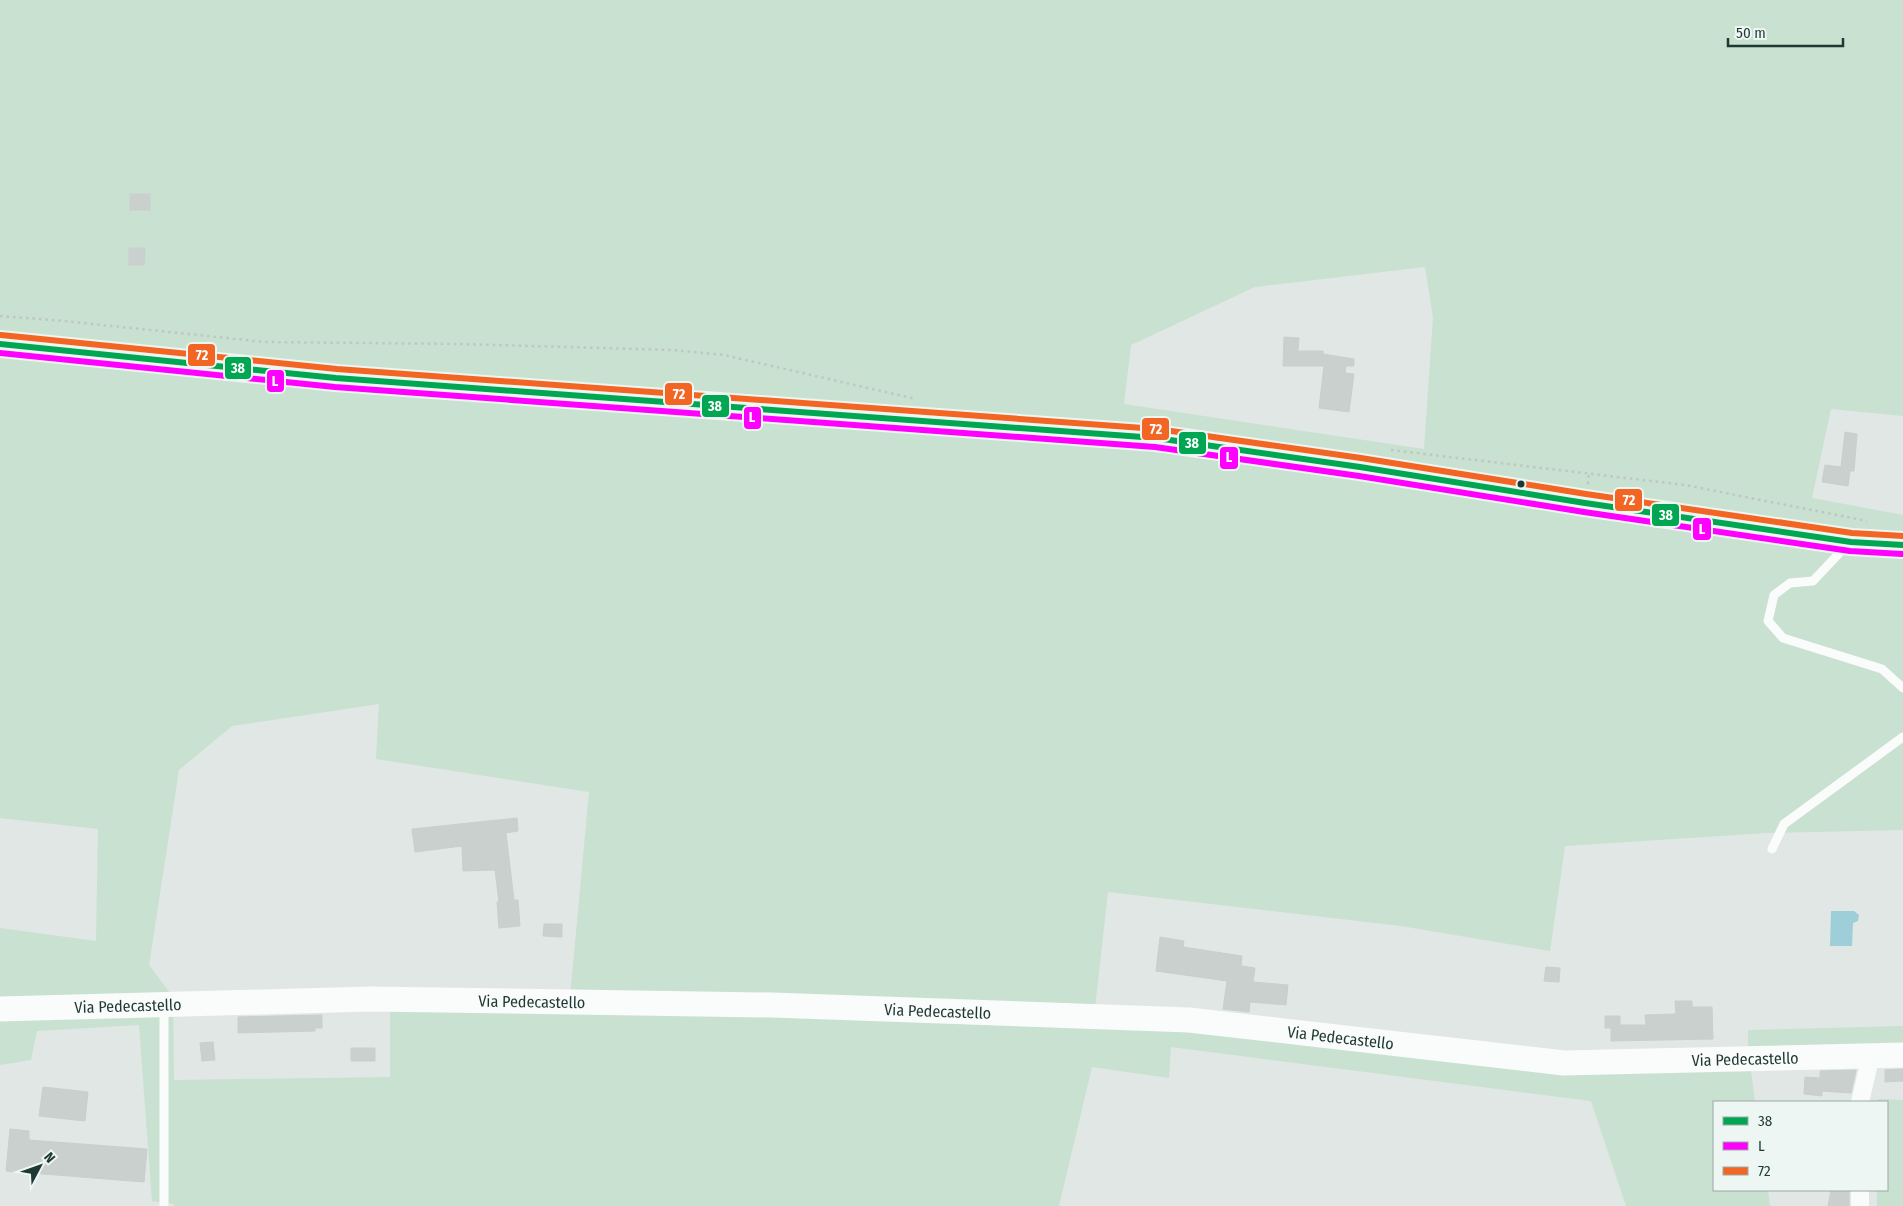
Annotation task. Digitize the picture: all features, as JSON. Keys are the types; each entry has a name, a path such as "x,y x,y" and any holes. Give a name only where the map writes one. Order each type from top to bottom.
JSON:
{"main road":[{"path":"0,344 336,378 695,406 1156,438 1360,467 1585,503 1851,542 1903,545"},
{"name":"Via Pedecastello","path":"0,1009 370,999 782,1006 1188,1020 1564,1063 1903,1055"}],"street":[{"path":"1860,1101 1871,1055"},
{"path":"1860,1191 1860,1206"}],"lane":[{"path":"1851,542 1813,581 1790,583 1774,594 1768,621 1783,638 1882,669 1903,688"},
{"path":"1772,849 1784,824 1903,737"},
{"path":"164,1005 164,1206"}],"path":[{"path":"0,316 265,342 462,344 672,350 724,355 921,401"},
{"path":"1382,449 1685,485 1874,523"}],"green space":[{"path":"0,0 1903,0 1903,416 1831,409 1812,498 1903,515 1903,830 1767,833 1565,846 1550,951 1401,926 1108,892 1095,1008 1564,1054 1748,1047 1755,1101 1713,1101 1713,1191 1768,1191 1770,1206 1626,1206 1591,1101 1171,1047 1169,1078 1092,1067 1059,1206 174,1206 173,1204 152,1201 139,1025 37,1031 31,1060 0,1065 0,928 96,941 98,829 0,818","holes":["1425,267 1433,317 1424,449 1124,404 1131,345 1255,287","379,704 376,759 589,792 570,997 390,993 390,1077 174,1080 173,997 149,965 179,770 232,726"]},
{"path":"1903,1026 1903,1046 1748,1047 1748,1030"},
{"path":"1878,1099 1903,1100 1903,1206 1877,1206 1877,1191 1888,1191 1888,1101 1878,1101"}],"water":[{"path":"1831,911 1854,911 1859,915 1858,921 1853,923 1852,946 1830,946"}],"building":[{"path":"130,194 150,194 150,210 130,210"},
{"path":"129,248 145,248 144,265 129,265"},
{"path":"1284,337 1299,338 1298,351 1323,351 1323,354 1354,359 1354,366 1346,366 1345,373 1354,374 1349,412 1319,408 1324,366 1283,366"},
{"path":"1845,432 1857,434 1854,471 1850,471 1848,486 1822,482 1825,465 1841,467"},
{"path":"517,818 518,831 506,833 514,900 518,900 520,926 499,928 497,902 499,902 495,870 463,871 462,846 415,852 412,829"},
{"path":"544,924 562,924 562,937 543,936"},
{"path":"1160,937 1184,941 1183,947 1242,956 1241,966 1255,968 1253,982 1288,985 1286,1005 1250,1002 1249,1012 1223,1009 1227,981 1156,971"},
{"path":"1546,967 1560,968 1559,982 1544,981"},
{"path":"1675,1001 1692,1001 1692,1007 1712,1007 1713,1039 1611,1041 1611,1028 1605,1028 1605,1016 1620,1016 1620,1025 1646,1025 1645,1015 1676,1014"},
{"path":"322,1015 322,1028 315,1028 315,1031 238,1033 238,1017"},
{"path":"213,1042 215,1060 202,1061 200,1043"},
{"path":"351,1048 375,1048 375,1061 351,1061"},
{"path":"1903,1069 1903,1081 1885,1082 1885,1070"},
{"path":"1856,1070 1851,1093 1822,1091 1822,1096 1804,1094 1805,1077 1820,1078 1820,1071"},
{"path":"43,1087 88,1092 85,1121 39,1116"},
{"path":"10,1129 29,1131 29,1140 147,1149 144,1182 6,1171"},
{"path":"1831,1191 1849,1191 1849,1206 1828,1206"}],"transit line":[{"name":"72","path":"1,335 337,369 1157,429 1361,458 1586,494 1852,533 1903,536"},
{"name":"38","path":"0,344 336,378 1156,438 1360,467 1585,503 1851,542 1903,545"},
{"name":"L","path":"0,353 335,387 1155,447 1359,476 1584,512 1850,551 1902,554"}]}
